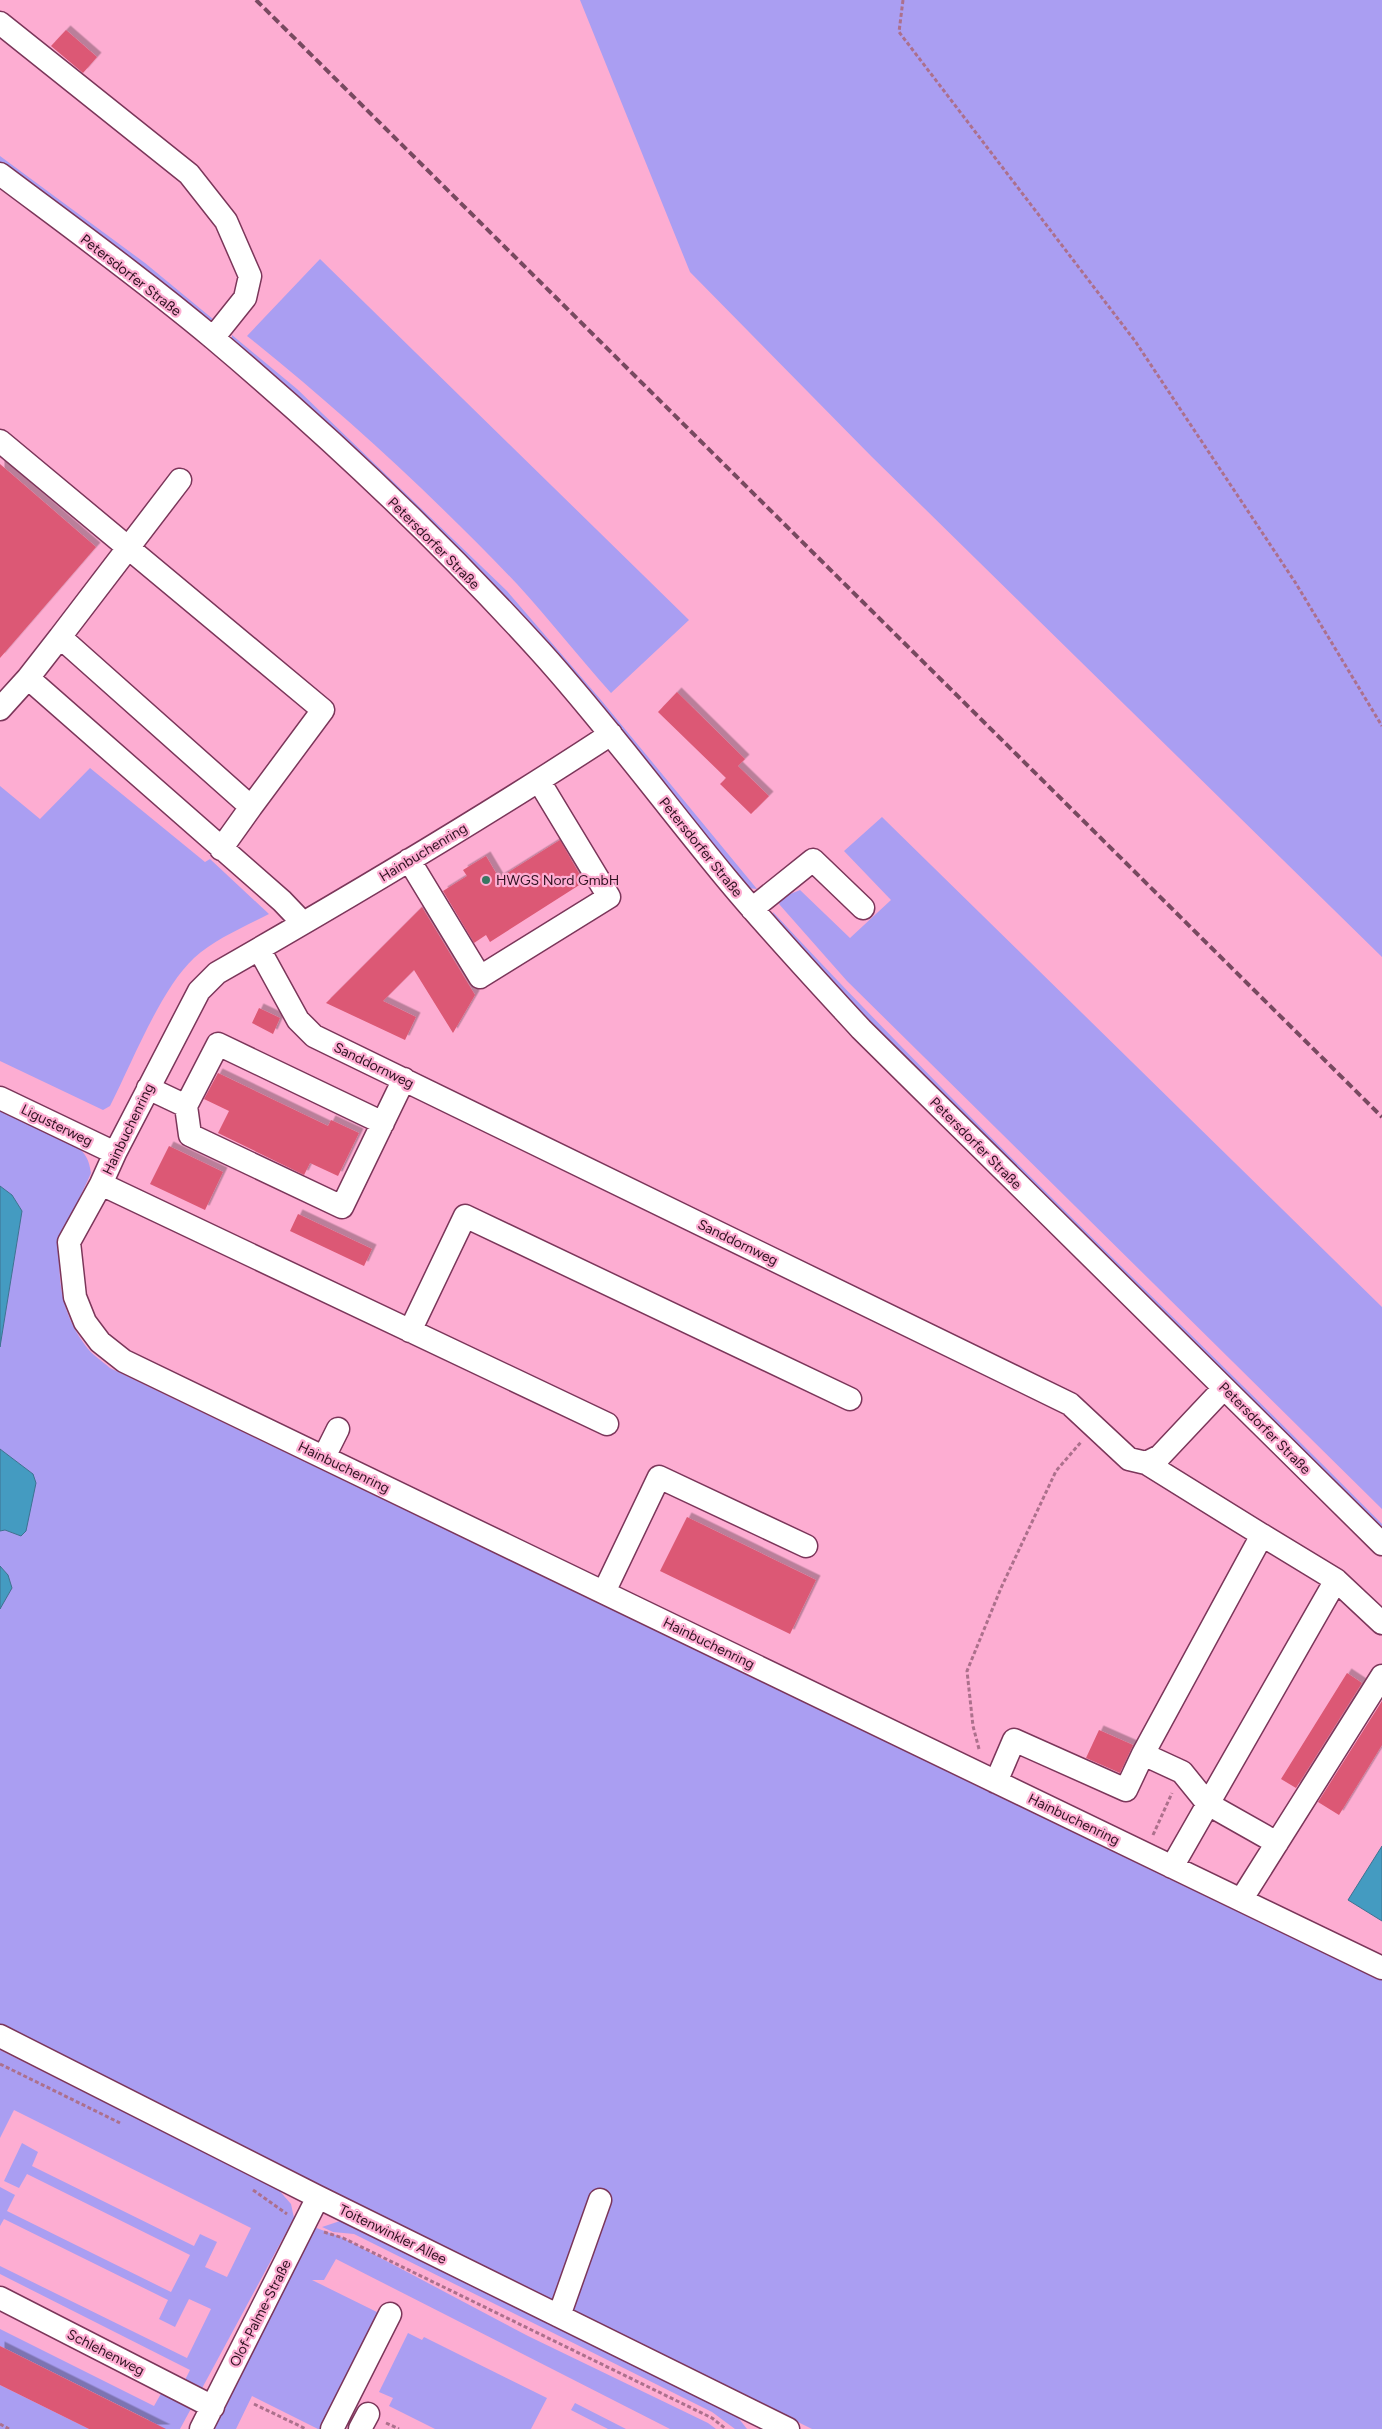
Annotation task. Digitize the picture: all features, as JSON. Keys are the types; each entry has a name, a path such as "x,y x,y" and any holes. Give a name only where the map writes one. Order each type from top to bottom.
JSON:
{"street":[{"path":"0,23 188,174 226,221 250,276 245,298 213,338"},
{"name":"Petersdorfer Straße","path":"0,174 213,338 365,475 438,546 542,654 611,734 752,909 860,1029 1382,1544"},
{"path":"0,441 323,710 221,849"},
{"path":"0,709 28,678 180,480"},
{"path":"60,637 251,807"},
{"path":"28,678 282,901 303,923"},
{"name":"Hainbuchenring","path":"611,734 539,781 409,860 217,973 199,990 101,1184 69,1242 75,1297 85,1322 100,1342 124,1361 1382,1968"},
{"path":"409,860 480,977 609,897 539,781"},
{"path":"752,909 813,860 862,908"},
{"name":"Sanddornweg","path":"259,948 298,1020 314,1036 1070,1404 1129,1459 1146,1463 1336,1580 1382,1622"},
{"path":"382,1123 218,1044 186,1106 190,1135 342,1208 404,1079"},
{"path":"148,1088 186,1106"},
{"name":"Ligusterweg","path":"0,1098 115,1153"},
{"path":"101,1184 607,1424"},
{"path":"410,1331 465,1216 850,1399"},
{"path":"1146,1463 1160,1456 1224,1388"},
{"path":"324,1458 338,1429"},
{"path":"604,1592 659,1477 806,1546"},
{"path":"996,1782 1014,1740 1126,1790 1143,1754 1262,1535"},
{"path":"1172,1866 1336,1580"},
{"path":"1241,1900 1382,1676"},
{"path":"1143,1754 1182,1772 1208,1804 1277,1843"},
{"name":"Toitenwinkler Allee","path":"0,2036 775,2426"},
{"name":"Olof-Palme-Straße","path":"201,2429 318,2197"},
{"path":"559,2316 600,2200"},
{"name":"Schlehenweg","path":"0,2298 213,2407"},
{"path":"332,2429 390,2314"}],"path":[{"path":"903,0 899,32 1135,341 1295,582 1382,726"},
{"path":"972,1770 979,1750 973,1726 967,1671 1001,1588 1056,1471 1095,1427"},
{"path":"1157,1826 1182,1772"},
{"path":"0,2064 129,2128"},
{"path":"250,2187 278,2210 306,2224 343,2238 712,2418 726,2429"},
{"path":"254,2404 306,2429"},
{"path":"0,2424 9,2429"}],"shaded area":[{"path":"580,0 1382,0 1382,957 872,457 690,272"},
{"path":"0,156 145,263 219,324 214,326 139,265 0,162"},
{"path":"320,259 689,620 611,693 517,584 453,519 352,425 247,336"},
{"path":"232,335 297,389 507,591 601,700 757,889 748,888 640,757 232,341"},
{"path":"90,768 205,862 210,859 269,914 202,951 182,972 158,1008 110,1106 103,1110 0,1061 0,786 40,819"},
{"path":"882,817 1382,1307 1382,1509 847,981 779,904 783,897 800,890 850,938 891,900 844,851"},
{"path":"773,912 847,991 998,1145 1382,1524 1382,1530 837,988 774,921"},
{"path":"0,1109 75,1145 82,1151 88,1161 91,1173 72,1214 63,1240 60,1253 60,1281 66,1308 77,1334 90,1351 110,1368 1382,1979 1382,2429 812,2429 0,2026 0,1609 12,1588 8,1575 0,1566 0,1531 5,1530 21,1536 33,1474 0,1449 0,1347 22,1211 12,1195 0,1186"},
{"path":"0,2050 278,2189 291,2204 294,2218 180,2429 145,2429 149,2420 0,2346 0,2329 154,2406 167,2383 180,2390 190,2370 0,2274 0,2266 187,2358 211,2309 189,2299 175,2327 159,2319 168,2300 4,2219 0,2226 0,2187 15,2195 7,2211 171,2292 190,2255 27,2174 19,2188 4,2181 22,2143 38,2152 32,2166 194,2246 200,2234 217,2242 205,2267 227,2277 251,2228 14,2110 0,2138"},
{"path":"340,2221 351,2224 736,2415 747,2429 735,2429 712,2412 354,2234 333,2232 322,2227"},
{"path":"306,2224 343,2238 528,2336 708,2423 716,2429 670,2429 336,2259 324,2280 312,2280 385,2316 328,2429 318,2429 252,2396 236,2429 201,2429"},
{"path":"408,2333 422,2340 424,2337 547,2398 531,2429 435,2429 389,2406 393,2398 379,2392"},
{"path":"0,2385 89,2429 0,2429"},
{"path":"575,2403 626,2429 608,2429 571,2410"}],"water":[{"path":"0,1186 12,1195 22,1211 0,1347"},
{"path":"0,1449 33,1474 36,1483 26,1531 21,1536 5,1530 0,1531"},
{"path":"0,1566 8,1575 12,1588 0,1609"},
{"path":"1382,1846 1382,1921 1348,1900"}],"building":[{"path":"66,30 97,57 83,73 51,46"},
{"path":"0,464 96,547 0,658"},
{"path":"677,692 745,759 738,766 769,796 751,814 720,784 726,778 658,712"},
{"path":"560,840 584,882 490,942 486,935 474,943 443,891 467,876 463,870 486,856 499,878"},
{"path":"422,907 475,995 453,1033 414,970 383,1001 416,1017 405,1040 326,1003"},
{"path":"259,1008 280,1018 273,1034 252,1023"},
{"path":"218,1073 328,1126 331,1120 359,1133 338,1176 310,1163 304,1175 218,1133 229,1111 204,1099"},
{"path":"169,1146 223,1172 205,1210 150,1184"},
{"path":"298,1214 372,1249 364,1266 290,1231"},
{"path":"687,1517 816,1580 790,1634 660,1571"},
{"path":"1347,1673 1362,1683 1296,1788 1281,1779"},
{"path":"1382,1701 1382,1745 1339,1815 1318,1802"},
{"path":"1099,1730 1133,1745 1120,1773 1086,1758"},
{"path":"0,2346 166,2429 89,2429 0,2385"}],"railway":[{"path":"256,0 1382,1117"}],"place":[{"name":"HWGS Nord GmbH","path":"486,880"}]}
